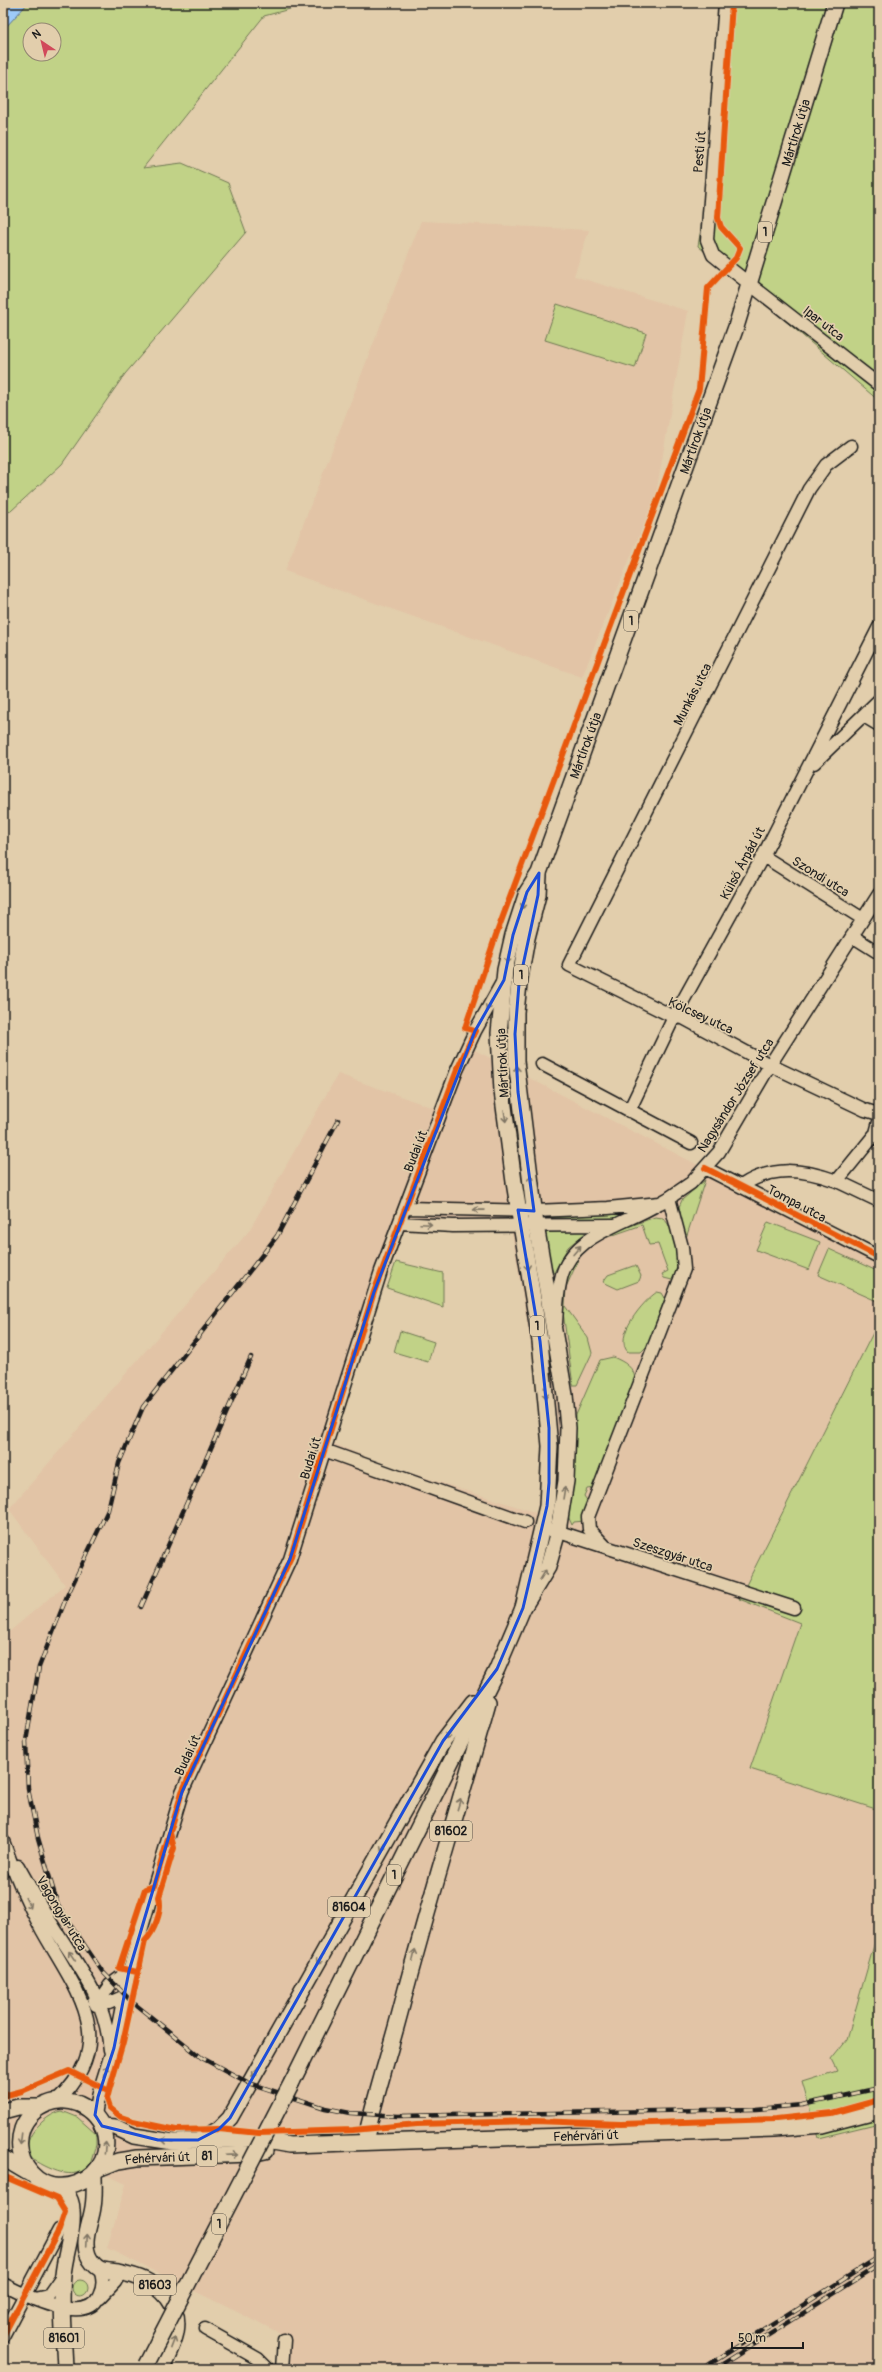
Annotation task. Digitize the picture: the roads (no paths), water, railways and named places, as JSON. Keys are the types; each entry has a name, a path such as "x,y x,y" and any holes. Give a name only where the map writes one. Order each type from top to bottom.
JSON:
{"main road":[{"name":"Mártírok útja","path":"518,1210 502,1084 499,1033 504,980 513,935 527,892 539,873 623,645 729,349 836,3"},
{"name":"Mártírok útja","path":"535,1218 518,1092 515,1034 519,984 527,938 538,895 539,873"},
{"name":"1","path":"145,2367 292,2082 497,1668 522,1608 543,1526 549,1483 549,1428 540,1341 518,1210"},
{"name":"1","path":"522,1608 548,1567 558,1531 566,1481 568,1428 535,1218"},
{"name":"81602","path":"366,2142 370,2115 406,1993 418,1940 497,1668"},
{"name":"81604","path":"198,2140 219,2129 230,2118 443,1741 497,1668"},
{"path":"3,2111 18,2107 40,2107 57,2101 78,2103 99,2120 105,2135 105,2153 96,2172 93,2207 86,2244 88,2254 93,2263 100,2269"},
{"path":"37,2179 28,2170 22,2160 20,2136 31,2115 40,2107"},
{"name":"Fehérvári út","path":"96,2172 118,2161 137,2158 252,2154 290,2145 774,2128 822,2125 879,2110"},
{"name":"Fehérvári út","path":"99,2120 134,2136 158,2140 255,2139 290,2145"},
{"path":"3,2158 37,2179 54,2186 63,2187 80,2184 96,2172"},
{"name":"81601","path":"54,2186 65,2192 71,2202 72,2210 72,2227 63,2274 62,2307 65,2369"},
{"name":"81603","path":"100,2269 120,2273 154,2284 170,2302 176,2314 177,2327 175,2341 161,2369"}],"street":[{"name":"Pesti út","path":"725,3 707,240 713,255 750,283"},
{"name":"Ipar utca","path":"750,283 879,385"},
{"name":"Munkás utca","path":"569,965 748,615 809,490 826,465 851,446"},
{"name":"Külső Árpád út","path":"629,1111 674,1017 763,856 879,627"},
{"path":"807,770 879,700"},
{"path":"864,716 879,725"},
{"name":"Szondi utca","path":"763,856 863,919"},
{"name":"Nagysándor József utca","path":"406,1208 518,1210 535,1218 665,1200 691,1183 719,1152 770,1065 878,898"},
{"path":"852,936 879,953"},
{"name":"Kölcsey utca","path":"569,965 674,1017 683,1018 770,1065 865,1110 879,1114"},
{"name":"Budai út","path":"99,2120 98,2097 125,1996 129,1970 182,1792 290,1559 374,1292 474,1031 504,980"},
{"path":"542,1064 691,1143"},
{"path":"837,1181 876,1133 879,1122"},
{"name":"Tompa utca","path":"705,1168 879,1258"},
{"path":"741,1186 755,1176 781,1172 808,1171 837,1181 879,1201"},
{"path":"555,1340 560,1283 563,1270 584,1242 614,1225 638,1216 665,1200 682,1247 684,1269 591,1510 588,1523 589,1529 605,1546"},
{"path":"400,1223 520,1226 535,1218 614,1225"},
{"path":"324,1450 525,1522"},
{"name":"Szeszgyár utca","path":"543,1526 794,1608"},
{"name":"Vagongyár utca","path":"3,1838 47,1917 88,1980 99,2001"},
{"name":"Vagongyár utca","path":"3,1841 23,1895 76,1988 88,2024"},
{"path":"57,2101 79,2076 90,2041 88,2024 90,2015 110,1985 129,1970"},
{"path":"88,1980 110,1985"},
{"path":"76,1988 86,1998 109,2004 125,1996"},
{"name":"Budai út","path":"99,2001 108,2027 110,2055"},
{"path":"3,2336 29,2297 59,2230"},
{"path":"97,2300 103,2282 100,2269"},
{"path":"3,2284 29,2297 62,2307 86,2309 107,2291 120,2273"},
{"path":"29,2297 48,2296 63,2274"},
{"path":"205,2329 258,2359 268,2369"},
{"path":"282,2369 284,2340"}],"water":[{"path":"3,3 28,3 3,30"}],"railway":[{"path":"338,1120 277,1236 143,1407 119,1463 108,1510 67,1596 39,1667 26,1741 28,1789 38,1838 58,1906 102,1971 131,2001 202,2058 249,2083 325,2108 350,2113 398,2116 756,2109 802,2105 879,2088"},
{"path":"141,1607 251,1357"},
{"path":"702,2369 879,2257"},
{"path":"715,2369 879,2265"}]}
